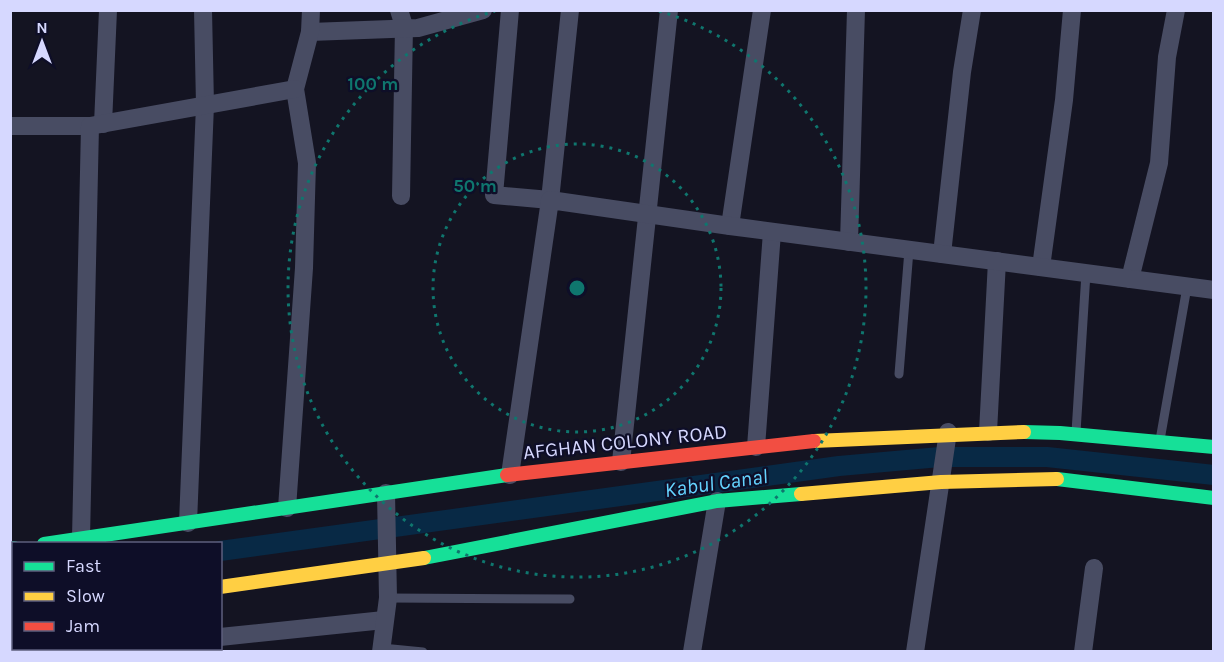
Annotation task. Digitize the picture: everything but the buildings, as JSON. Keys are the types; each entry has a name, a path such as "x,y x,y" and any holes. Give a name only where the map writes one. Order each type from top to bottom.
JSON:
{"main road":[{"name":"AFGHAN COLONY ROAD","path":"51,542 81,538 150,536 188,523 287,508 387,500 510,475 836,439 947,436 988,432 1076,434 1214,447"},
{"path":"222,587 387,560 717,501 942,479 1045,477 1214,498"}],"street":[{"path":"81,538 96,125 108,10"},
{"path":"188,523 205,105 203,10"},
{"path":"287,508 304,268 307,163 295,89 310,32 311,10"},
{"path":"310,32 401,18 418,28 483,10"},
{"path":"510,10 494,195 550,200 772,232 1214,290"},
{"path":"510,475 550,200 570,10"},
{"path":"621,462 669,10"},
{"path":"730,226 762,10"},
{"path":"849,242 855,10"},
{"path":"942,254 962,72 972,10"},
{"path":"1041,267 1064,100 1072,10"},
{"path":"1130,279 1159,163 1167,57 1176,10"},
{"path":"401,18 401,196"},
{"path":"10,126 96,125 295,89"},
{"path":"756,447 772,232"},
{"path":"988,432 997,261"},
{"path":"915,651 947,436"},
{"path":"382,650 388,598 387,500"},
{"path":"692,651 717,501"},
{"path":"1083,651 1094,568"},
{"path":"222,637 384,620"}],"lane":[{"path":"899,374 909,250"},
{"path":"1076,434 1086,273"},
{"path":"1159,442 1187,286"},
{"path":"388,598 570,599"},
{"path":"382,650 423,651"}],"waterway":[{"name":"Kabul Canal","path":"222,551 839,466 940,457 1047,457 1214,475"}],"traffic: fast":[{"path":"1024,432 1060,433 1214,447"},
{"path":"57,542 507,475"},
{"path":"1057,479 1214,498"},
{"path":"424,558 717,501 801,494"}],"traffic: slow":[{"path":"814,441 1024,432"},
{"path":"801,494 941,482 1057,479"},
{"path":"222,587 424,558"}],"traffic: jam":[{"path":"507,475 814,441"}]}
